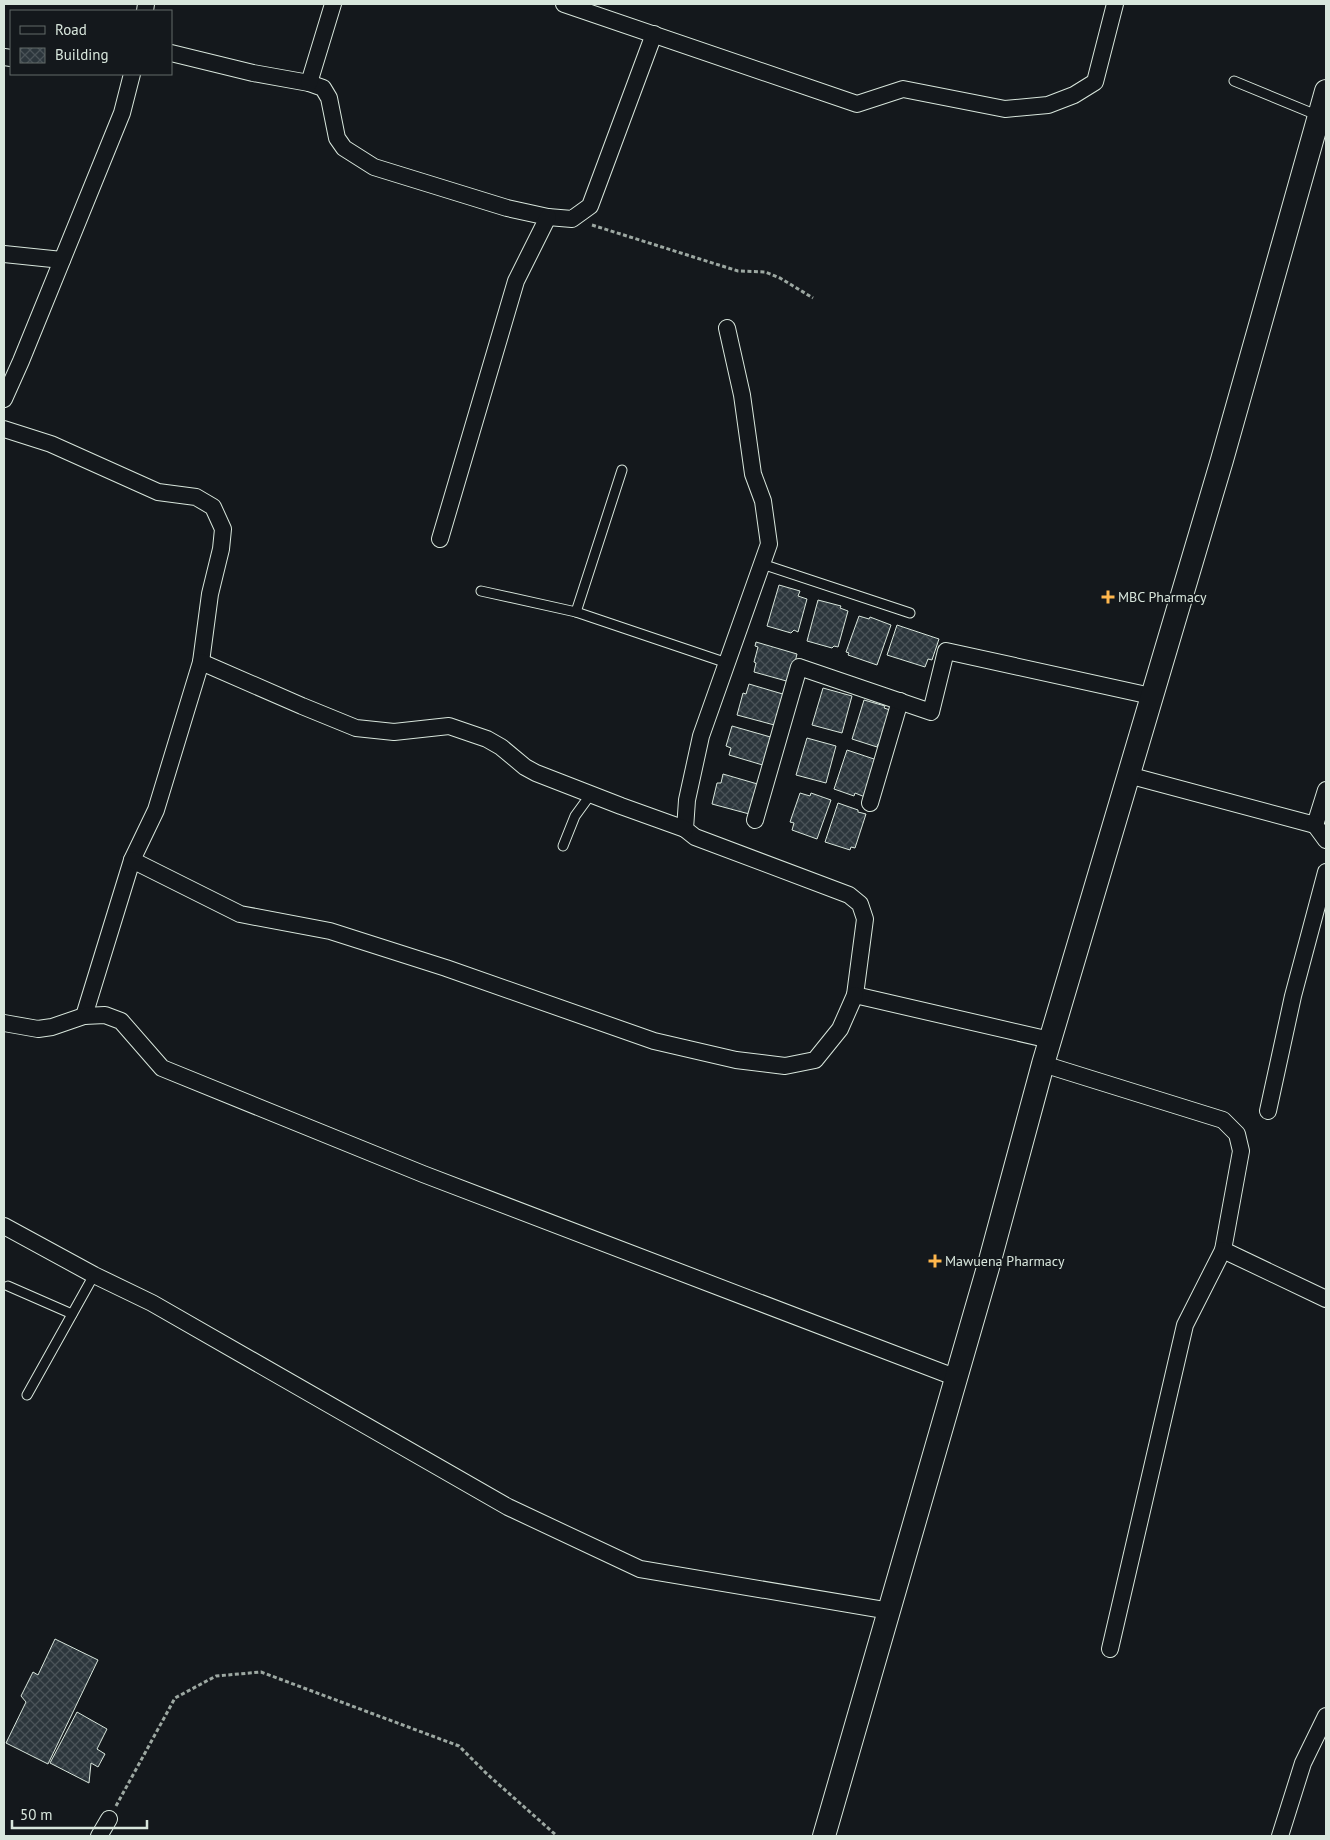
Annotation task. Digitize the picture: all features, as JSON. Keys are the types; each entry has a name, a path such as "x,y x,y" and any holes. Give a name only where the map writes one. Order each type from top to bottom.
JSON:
{"main road":[{"path":"824,1836 957,1378 1043,1064 1222,460 1326,91"}],"street":[{"path":"309,83 333,4"},
{"path":"564,4 857,104 903,89 1005,109 1048,105 1074,95 1095,82 1115,4"},
{"path":"172,53 253,73 309,83 323,88 329,98 337,138 344,148 374,167 508,208 548,217 572,219 590,206 654,34"},
{"path":"4,399 122,113 132,75"},
{"path":"440,539 516,281 548,217"},
{"path":"4,254 62,260"},
{"path":"686,829 687,800 701,736 769,544 763,501 753,474 742,395 727,328"},
{"path":"4,430 51,444 158,492 196,497 213,507 223,528 221,548 210,594 201,662 156,810 132,860 84,1016"},
{"path":"755,820 799,667 931,712 946,652 1151,696"},
{"path":"132,860 240,914 330,931 446,968 654,1041 736,1060 785,1066 815,1060 840,1029 855,995 865,919 860,904 849,895 695,837 686,829 531,770 488,739 449,726 394,732 356,728 201,662"},
{"path":"870,803 900,701"},
{"path":"1128,775 1315,825 1326,840"},
{"path":"1315,825 1326,790"},
{"path":"1268,1111 1294,996 1326,872"},
{"path":"855,995 1050,1040"},
{"path":"4,1022 38,1029 84,1016 105,1015 121,1020 162,1068 433,1177 957,1378"},
{"path":"1043,1064 1223,1120 1237,1134 1240,1151 1223,1250 1185,1325 1110,1649"},
{"path":"4,1226 94,1275 152,1303 508,1507 640,1569 890,1611"},
{"path":"1223,1250 1326,1299"},
{"path":"1280,1836 1303,1763 1326,1716"},
{"path":"100,1836 109,1819"}],"lane":[{"path":"1234,81 1319,116"},
{"path":"576,612 622,470"},
{"path":"762,564 910,613"},
{"path":"481,591 576,612 727,663"},
{"path":"563,846 574,816 591,794"},
{"path":"27,1396 94,1275"},
{"path":"8,1286 72,1314"}],"path":[{"path":"572,219 738,271 765,272 780,278 813,298"},
{"path":"109,1819 175,1698 216,1676 261,1672 459,1746 487,1774 557,1836"}],"building":[{"path":"779,585 800,591 798,596 807,599 798,632 794,630 791,633 767,626"},
{"path":"818,600 841,606 840,608 848,611 838,647 834,646 832,648 807,641"},
{"path":"859,616 869,619 870,617 891,625 877,665 848,655 849,653 846,652"},
{"path":"897,625 939,639 932,660 928,659 925,667 887,655"},
{"path":"756,642 797,654 790,682 754,672 756,663 754,662 758,647 755,646"},
{"path":"749,684 786,695 778,726 737,715 743,693 746,694"},
{"path":"823,688 852,696 842,733 812,725"},
{"path":"864,700 885,706 884,708 893,711 882,745 878,744 877,747 852,739"},
{"path":"732,726 774,738 766,766 729,755 731,748 726,746"},
{"path":"807,738 836,746 826,783 796,775"},
{"path":"847,750 877,760 865,797 855,793 854,796 834,789"},
{"path":"723,774 761,785 753,815 712,804 717,783 721,783"},
{"path":"800,793 810,796 811,793 831,800 817,839 792,830 794,823 790,822"},
{"path":"838,803 866,814 855,848 851,847 850,850 825,842"},
{"path":"55,1639 98,1660 48,1764 6,1743 26,1702 21,1696 33,1672 38,1675"},
{"path":"77,1712 107,1729 97,1749 105,1754 98,1767 91,1763 89,1783 50,1763"}],"place":[{"name":"MBC Pharmacy","path":"1108,597"},
{"name":"Mawuena Pharmacy","path":"935,1261"}]}
